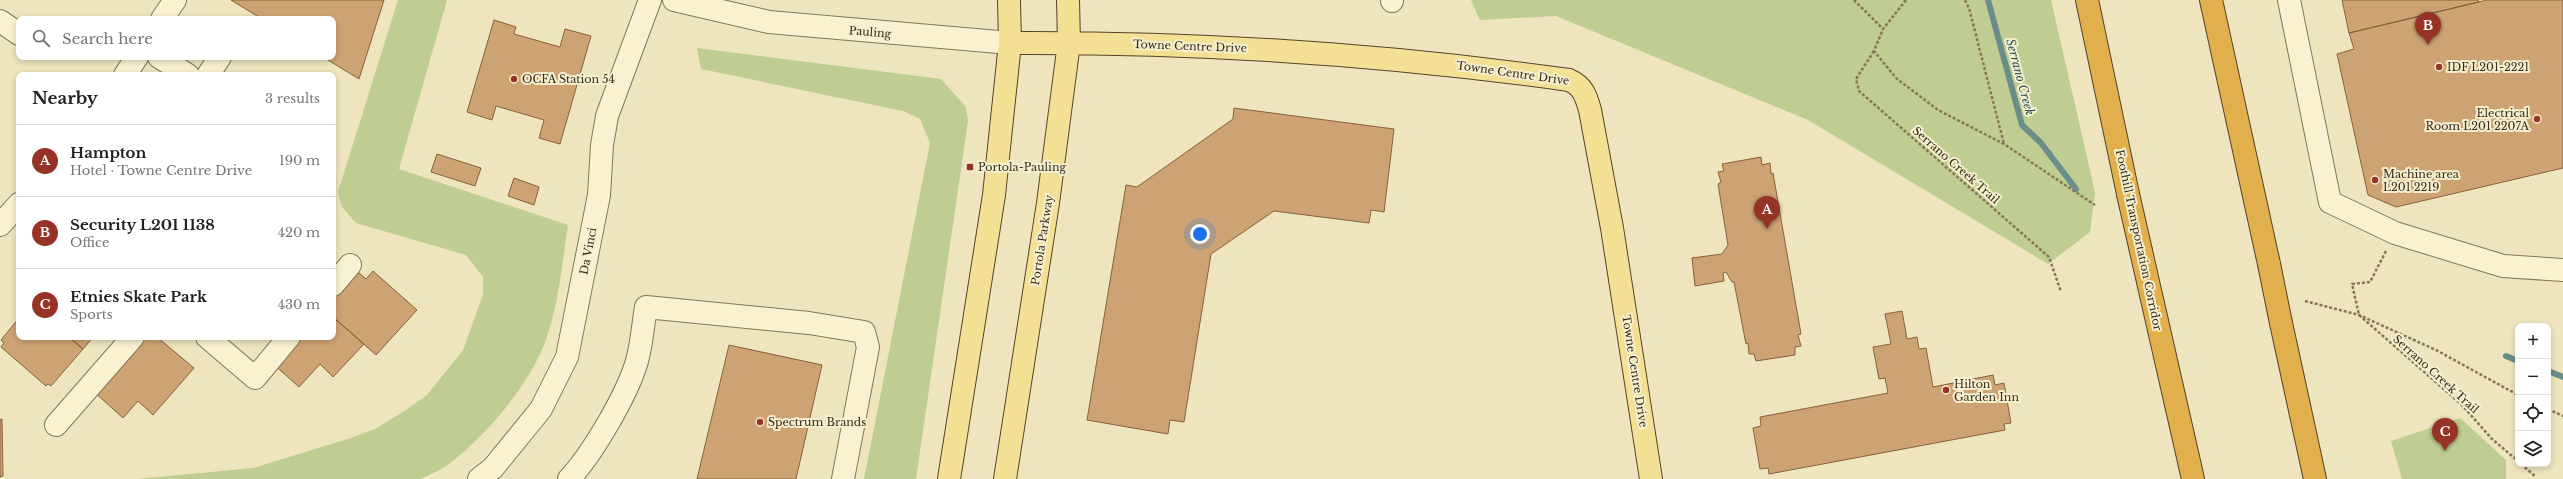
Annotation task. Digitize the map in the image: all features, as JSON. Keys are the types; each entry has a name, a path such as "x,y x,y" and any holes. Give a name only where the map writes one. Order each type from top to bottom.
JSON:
{"highway":[{"name":"Foothill Transportation Corridor","path":"2087,0 2128,194 2192,479"},
{"path":"2211,0 2315,479"}],"main road":[{"path":"949,479 994,195 1010,43 1009,0"},
{"name":"Portola Parkway","path":"1005,479 1047,211 1069,43 1068,0"},
{"name":"Pauling","path":"1010,43 1069,43"},
{"name":"Towne Centre Drive","path":"1069,43 1203,45 1458,65 1569,80 1578,84 1584,92 1590,110 1612,228 1651,479"}],"street":[{"path":"164,16 174,0"},
{"name":"Da Vinci","path":"479,479 493,468 541,409 567,357 599,195 602,145 607,116 650,0"},
{"name":"Pauling","path":"674,0 769,22 1010,43"},
{"path":"2288,0 2330,202 2395,233 2503,266 2563,270"},
{"path":"0,21 16,32"},
{"path":"127,72 135,60"},
{"path":"164,60 183,72"},
{"path":"210,72 218,60"},
{"path":"0,225 16,207"},
{"path":"336,281 350,265"},
{"path":"569,479 579,468 617,406 637,361 646,307 809,322 864,332 868,347 843,479"},
{"path":"56,425 129,340"},
{"path":"211,340 255,378 287,340"}],"path":[{"path":"1854,0 1883,29"},
{"name":"Serrano Creek Trail","path":"1906,0 1883,29 1874,50 1856,79 1859,91 2049,257 2061,292"},
{"path":"1965,0 1969,8 2004,144"},
{"path":"1874,50 1896,78 1938,110 2004,144 2095,205"},
{"path":"2359,315 2352,284 2370,282 2395,233"},
{"name":"Serrano Creek Trail","path":"2305,300 2359,315 2436,350 2515,393"},
{"name":"Serrano Creek Trail","path":"2359,315 2462,405 2492,440 2515,459"},
{"path":"2551,410 2563,416"},
{"path":"2524,467 2536,477"}],"green space":[{"path":"398,0 447,0 399,169 568,225 560,284 554,313 545,342 529,375 518,392 478,439 464,452 440,470 421,479 137,479 253,468 351,438 375,429 427,395 463,350 483,295 483,277 466,255 356,223 342,207 338,192"},
{"path":"1471,0 2051,0 2095,192 2090,232 2048,264 1808,120 1556,16 1480,20"},
{"path":"697,48 941,79 966,107 968,121 916,479 864,479 930,143 920,119 903,111 701,69"},
{"path":"2460,418 2506,460 2506,479 2402,479 2391,441"}],"building":[{"path":"231,0 384,0 359,79 328,60 336,60 336,16 257,16"},
{"path":"2342,0 2478,0 2479,2 2349,33"},
{"path":"2487,0 2563,0 2563,168 2396,207 2368,195 2337,54 2354,49 2349,33"},
{"path":"494,20 516,27 514,34 560,47 565,29 591,36 560,144 539,138 544,120 496,106 492,120 467,112"},
{"path":"1234,108 1394,129 1384,212 1371,210 1369,223 1274,211 1211,254 1184,422 1170,420 1168,434 1087,420 1126,185 1137,187 1233,119"},
{"path":"437,154 481,168 475,186 431,172"},
{"path":"1761,157 1762,165 1770,163 1771,174 1773,173 1801,334 1798,335 1801,346 1795,347 1795,355 1756,361 1754,354 1749,354 1748,343 1746,344 1734,282 1732,282 1726,272 1723,273 1724,281 1695,286 1692,258 1722,254 1728,245 1718,184 1721,182 1718,172 1724,171 1722,164"},
{"path":"514,178 539,187 534,205 508,196"},
{"path":"352,267 366,279 373,271 417,310 376,355 336,320 336,286"},
{"name":"Hilton Garden Inn","path":"1902,311 1907,339 1917,337 1919,349 1926,348 1933,387 1993,375 1995,385 2004,383 2011,423 2004,424 2005,430 1769,474 1768,468 1760,469 1753,428 1761,426 1760,417 1888,393 1885,378 1879,379 1873,347 1891,344 1885,314"},
{"path":"336,320 364,344 333,377 320,364 299,387 270,361 288,340 336,340"},
{"path":"16,322 16,340 72,340 83,349 51,386 48,384 46,386 1,347 4,343 1,340"},
{"path":"72,340 90,340 83,349"},
{"path":"134,340 161,340 194,368 153,415 138,401 123,418 92,390"},
{"name":"Spectrum Brands","path":"729,345 822,365 796,479 697,479"},
{"path":"2,419 3,476 0,477 0,420"}],"waterway":[{"name":"Serrano Creek","path":"1988,0 2022,125 2041,143 2076,189"},
{"name":"Serrano Creek","path":"2506,356 2515,360"},
{"name":"Serrano Creek","path":"2551,372 2563,377"}],"place":[{"name":"Security L201 1138","path":"2428,45"},
{"name":"IDF L201-2221","path":"2439,67"},
{"name":"OCFA Station 54","path":"514,79"},
{"name":"Electrical Room L201 2207A","path":"2537,119"},
{"name":"Portola-Pauling","path":"970,167"},
{"name":"Machine area L201 2219","path":"2375,180"},
{"name":"Hampton","path":"1767,229"},
{"name":"Hilton Garden Inn","path":"1946,390"},
{"name":"Spectrum Brands","path":"760,422"},
{"name":"Etnies Skate Park","path":"2445,451"}]}
